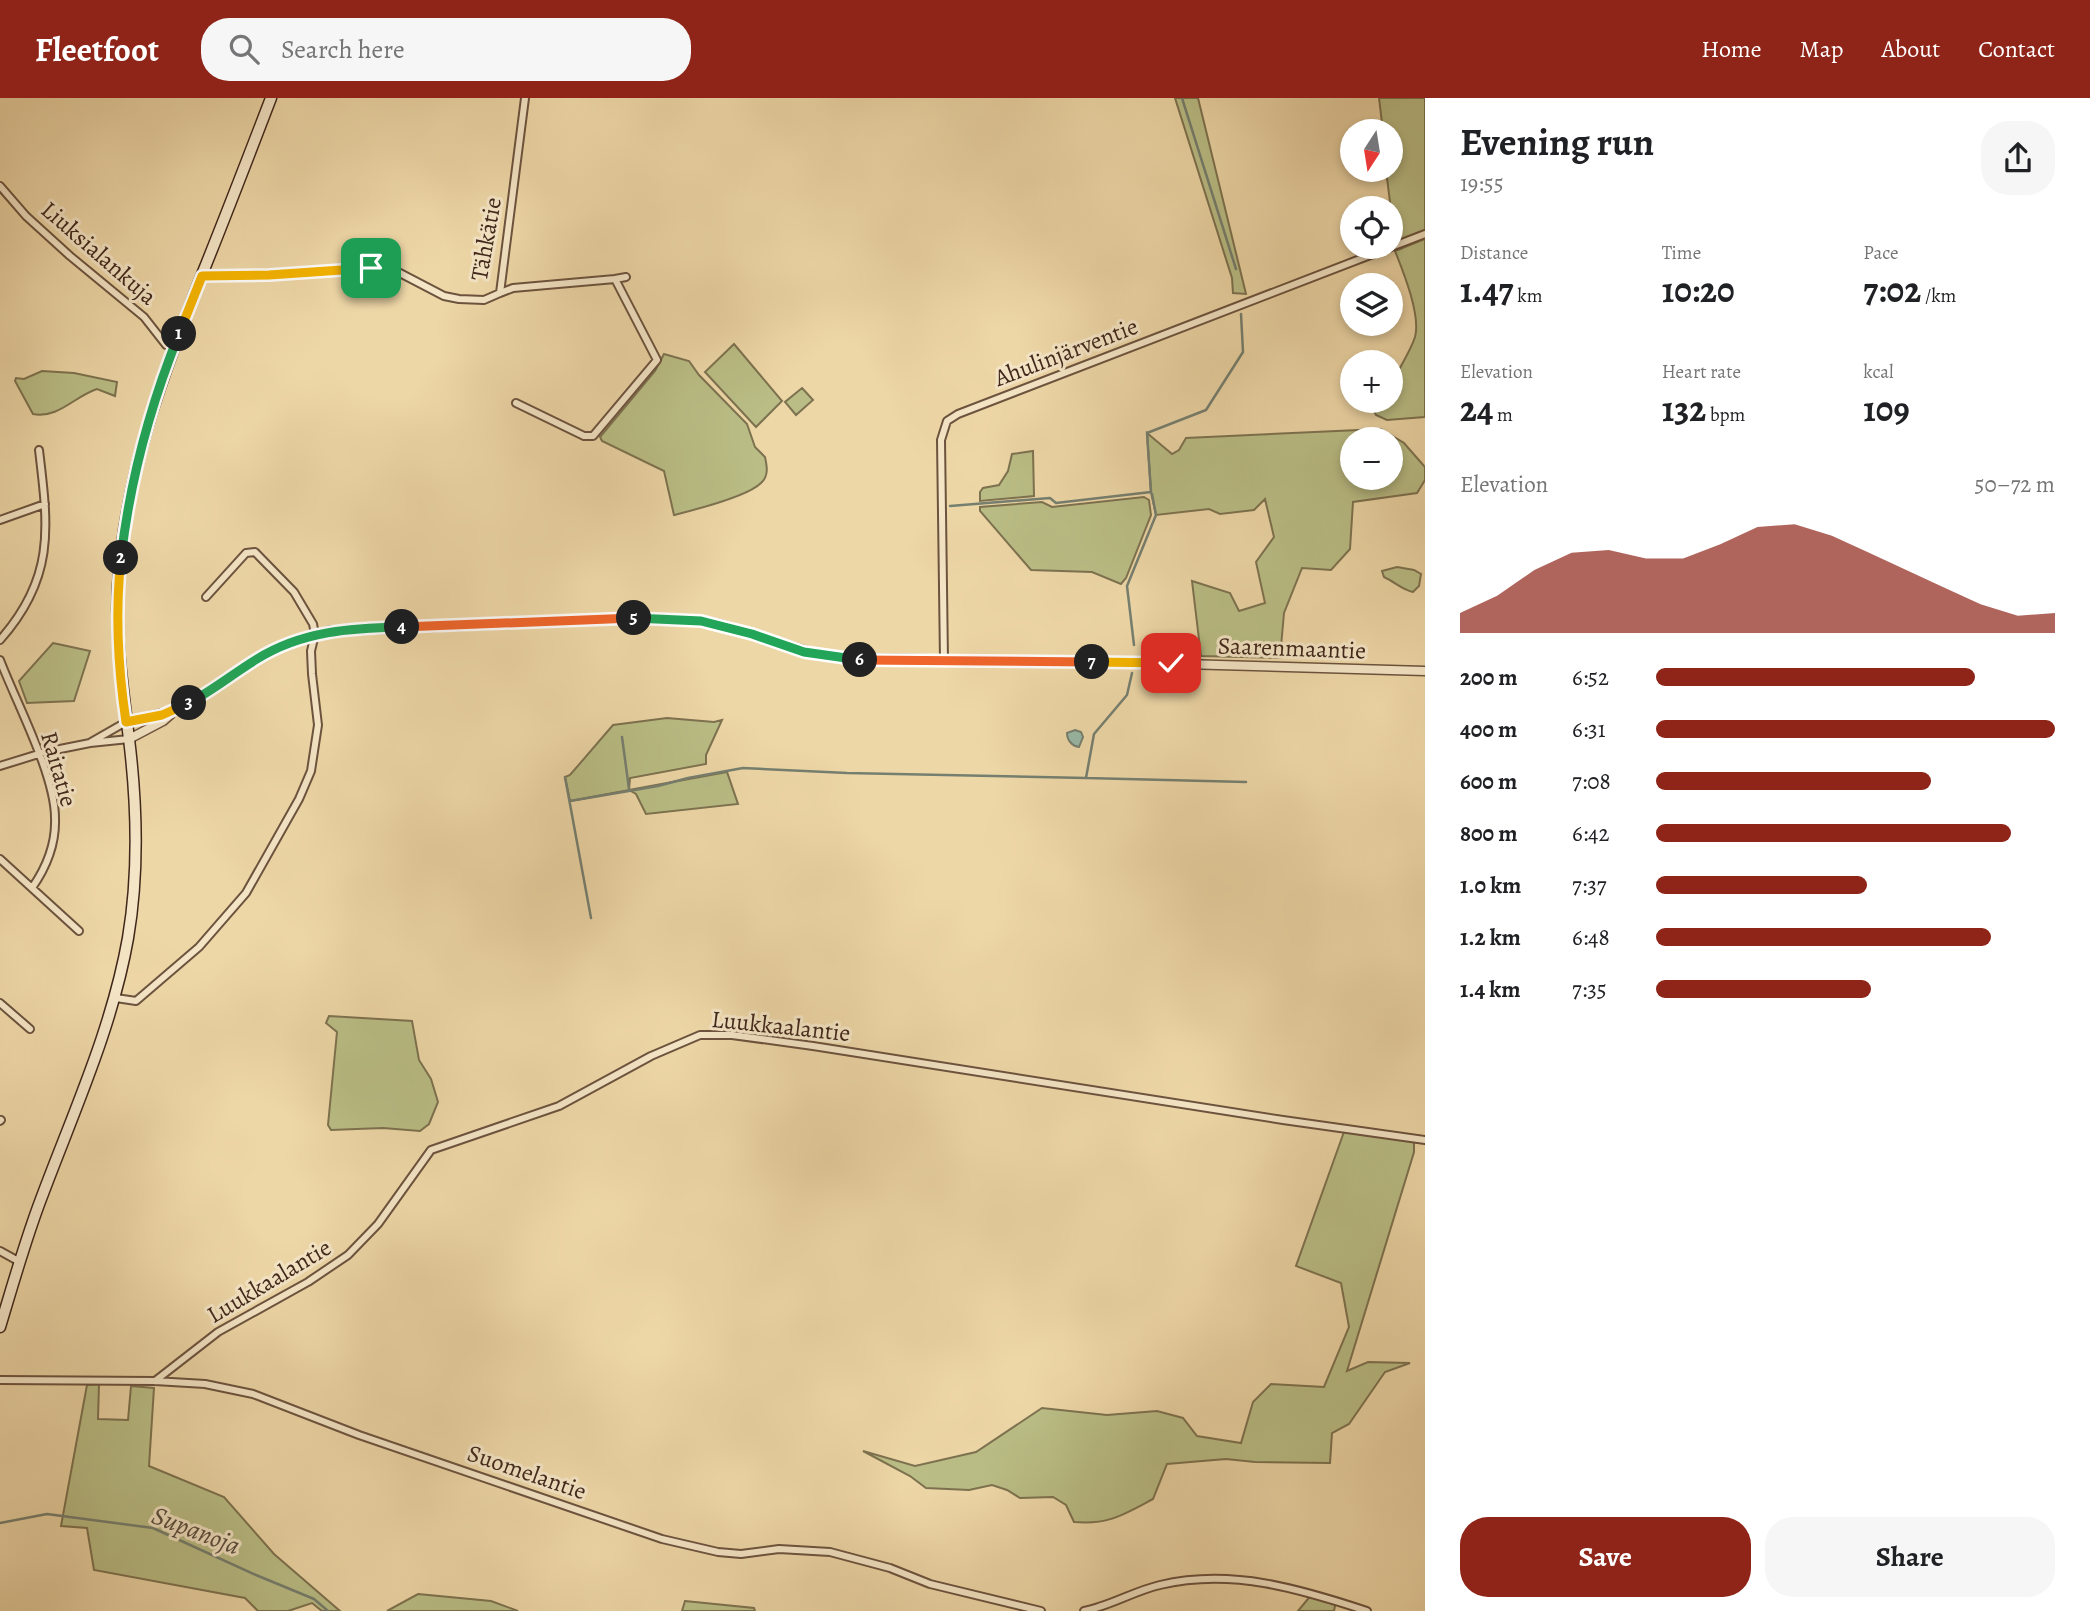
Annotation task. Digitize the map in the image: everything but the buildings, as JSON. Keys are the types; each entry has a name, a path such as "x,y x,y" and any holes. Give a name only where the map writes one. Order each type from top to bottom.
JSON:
{"main road":[{"path":"0,1327 40,1201 100,1048 116,998 129,935 136,832 129,739 119,660 118,588 128,503 144,436 173,348 271,98"}],"street":[{"name":"Tähkätie","path":"202,276 269,275 371,268 396,271 444,296 458,299 484,300 500,293 525,98"},
{"name":"Liuksialankuja","path":"0,186 26,216 144,317 166,345 173,348"},
{"name":"Ahulinjärventie","path":"944,660 941,440 947,421 958,414 1065,372 1425,234"},
{"path":"500,293 513,288 626,277"},
{"path":"516,403 584,436 593,436 657,360 615,279"},
{"path":"0,640 24,610 43,562 45,504 39,450"},
{"path":"0,520 45,504"},
{"path":"116,998 136,1001 199,947 246,893 299,799 311,771 318,725 311,651 315,634 313,624 294,592 255,552 246,553 206,597"},
{"name":"Saarenmaantie","path":"126,722 162,715 176,709 201,696 258,658 315,634 352,629 682,619 721,625 804,652 839,658 1425,671"},
{"name":"Raitatie","path":"0,660 38,753 56,817 52,845 42,874 32,888"},
{"name":"Saarenmaantie","path":"129,739 163,721 176,709"},
{"path":"90,743 126,722"},
{"path":"0,766 38,753 129,739"},
{"path":"0,859 79,931"},
{"path":"0,1003 30,1029"},
{"name":"Luukkaalantie","path":"155,1381 218,1332 308,1282 348,1255 378,1224 431,1150 559,1106 651,1056 700,1035 732,1035 813,1046 1425,1140"},
{"path":"0,1251 20,1262"},
{"name":"Suomelantie","path":"0,1380 155,1381 205,1384 253,1394 359,1435 662,1539 718,1552 741,1554 779,1549 830,1552 890,1568 930,1584 1041,1611"},
{"path":"1084,1611 1163,1584 1219,1578 1288,1587 1367,1611"}],"green space":[{"path":"1175,98 1198,98 1246,294 1233,293 1232,278"},
{"path":"1379,98 1425,98 1425,234 1403,240 1403,196 1389,196 1388,182 1404,182 1404,119 1382,119"},
{"path":"1425,239 1425,417 1387,420 1375,413 1403,413 1403,362 1415,337 1416,328 1410,293 1398,259 1403,259 1403,248"},
{"path":"734,344 782,401 756,427 705,372"},
{"path":"664,354 689,361 699,375 747,424 755,447 765,457 767,471 761,483 754,488 720,502 674,515 664,471 602,441 600,437 655,371"},
{"path":"42,371 74,373 117,382 115,396 97,389 58,410 42,415 33,414 15,381 16,378 24,379"},
{"path":"802,388 813,400 796,415 785,402"},
{"path":"1340,431 1340,490 1403,490 1403,442 1425,467 1425,480 1417,493 1353,502 1350,549 1331,570 1302,568 1284,613 1280,658 1201,656 1192,581 1230,593 1239,611 1265,603 1256,562 1274,537 1265,499 1254,510 1220,514 1209,509 1156,515 1151,492 1147,433 1172,454 1179,450 1186,438"},
{"path":"1033,451 1034,496 980,501 983,488 999,485 1008,471 1012,454"},
{"path":"1144,497 1149,500 1151,515 1126,578 1121,584 1092,572 1031,570 980,511 980,507 1042,502 1052,507"},
{"path":"1397,567 1421,574 1419,586 1413,592 1384,577 1382,571"},
{"path":"53,643 90,651 74,701 27,703 19,681"},
{"path":"667,718 714,722 722,720 706,755 706,764 630,778 629,790 570,801 565,777 570,775 613,725"},
{"path":"727,772 738,804 646,814 636,794 629,790"},
{"path":"329,1016 412,1021 419,1060 431,1079 438,1102 429,1124 420,1131 383,1128 331,1130 328,1125 337,1032 326,1023"},
{"path":"1345,1129 1414,1139 1414,1152 1347,1371 1368,1362 1410,1363 1385,1372 1349,1424 1332,1433 1330,1463 1226,1459 1167,1464 1153,1499 1115,1518 1086,1523 1074,1522 1066,1505 1053,1497 1020,1498 992,1485 969,1490 926,1488 910,1476 863,1451 915,1466 976,1452 1042,1408 1107,1415 1157,1411 1183,1418 1197,1436 1241,1443 1253,1402 1271,1384 1324,1387 1349,1327 1341,1283 1296,1266"},
{"path":"99,1384 98,1419 128,1420 131,1386 154,1388 149,1466 224,1497 274,1554 340,1611 322,1611 312,1603 288,1611 258,1611 245,1598 94,1570 87,1528 61,1526 87,1385"},
{"path":"418,1594 491,1601 518,1611 387,1611"},
{"path":"1312,1594 1336,1601 1334,1611 1298,1611"},
{"path":"685,1601 754,1608 755,1611 682,1611"}],"shaded area":[{"path":"1075,730 1081,732 1083,737 1079,747 1072,744 1067,736 1067,733"}],"waterway":[{"path":"1182,98 1236,269"},
{"path":"950,506 1050,498 1056,503 1151,492 1147,433 1206,410 1243,352 1241,314"},
{"path":"1134,645 1127,586 1156,515 1152,494"},
{"path":"570,801 743,768 1086,778 1094,734 1127,695 1132,673"},
{"path":"622,737 629,789"},
{"path":"565,777 591,918"},
{"path":"1086,778 1246,782"},
{"name":"Supanoja","path":"0,1523 47,1514 153,1528 314,1599 328,1611"}],"route":[{"path":"371,268 269,275 202,276 153,405 128,503 118,588 119,660 126,722 162,715 176,709 201,696 258,658 285,645 315,634 352,629 682,619 721,625 804,652 839,658 1171,663"}]}
